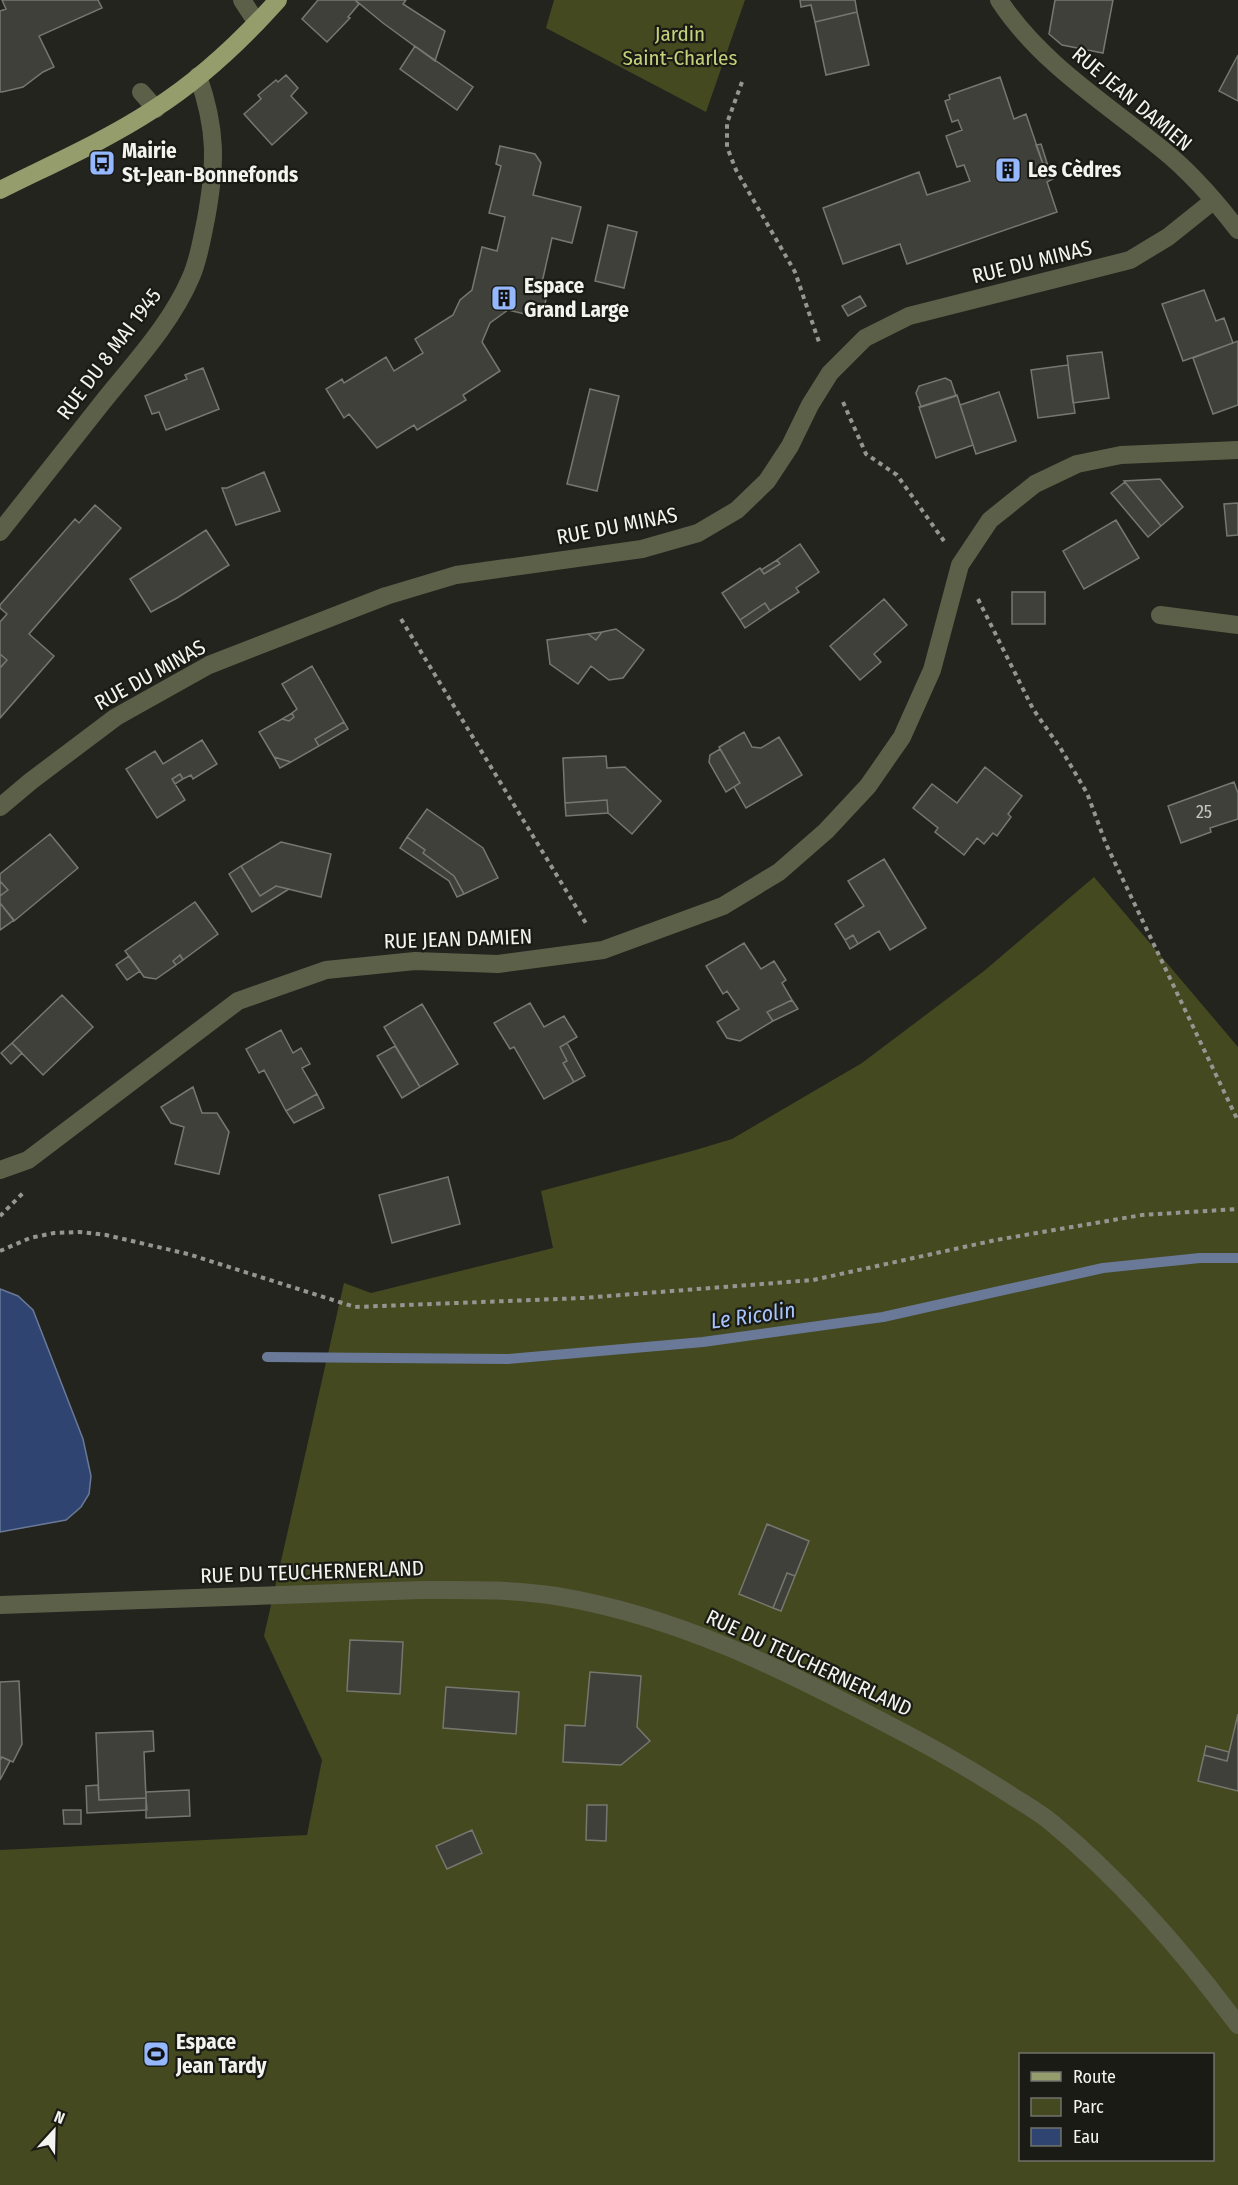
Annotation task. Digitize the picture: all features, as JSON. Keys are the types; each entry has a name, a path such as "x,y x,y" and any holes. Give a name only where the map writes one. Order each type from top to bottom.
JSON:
{"main road":[{"path":"0,190 77,154 156,109 198,76 257,23 278,0"}],"street":[{"path":"242,0 257,23"},
{"name":"RUE JEAN DAMIEN","path":"999,0 1009,15 1052,62 1166,152 1213,201 1235,220"},
{"name":"RUE DU 8 MAI 1945","path":"0,532 141,355 170,316 192,275 203,235 212,186 214,146 208,105 198,76"},
{"path":"141,92 156,109"},
{"name":"RUE DU MINAS","path":"0,807 116,717 208,665 386,596 456,575 642,549 698,533 737,510 767,481 790,446 810,405 830,373 865,338 909,316 1130,260 1168,237 1213,201"},
{"name":"RUE JEAN DAMIEN","path":"0,1170 28,1160 238,1001 326,970 415,961 498,964 603,950 723,906 779,872 826,831 861,794 902,738 932,670 960,565 990,520 1035,484 1077,464 1121,455 1238,450"},
{"path":"1160,615 1238,625"},
{"name":"RUE DU TEUCHERNERLAND","path":"0,1605 421,1590 486,1591 555,1596 624,1610 689,1630 804,1680 909,1735 982,1776 1050,1821 1119,1884 1196,1968 1238,2025"}],"path":[{"path":"386,596 603,950"},
{"path":"0,1251 30,1238 54,1233 79,1232 106,1235 188,1254 356,1307 583,1298 813,1280 996,1240 1142,1215 1238,1209"}],"green space":[{"name":"Jardin Saint-Charles","path":"554,0 745,0 706,112 546,28"},
{"path":"1094,877 1238,1047 1238,2185 0,2185 0,1850 307,1835 322,1760 264,1636 344,1283 371,1293 553,1248 541,1191 732,1139 862,1063 984,971"}],"water":[{"path":"0,1289 18,1296 33,1310 83,1439 91,1476 89,1494 81,1507 66,1520 0,1532"}],"building":[{"path":"2,0 98,0 102,8 39,36 54,67 23,87 0,92 0,11 6,9"},
{"path":"318,0 355,0 359,4 348,17 350,18 327,42 302,19"},
{"path":"355,0 406,0 403,4 445,31 435,61 383,23"},
{"path":"800,0 855,0 857,12 815,22 811,5 801,7"},
{"path":"1055,0 1113,0 1103,53 1062,45 1049,34"},
{"path":"857,12 869,65 826,75 815,22"},
{"path":"415,46 473,87 457,110 400,69"},
{"path":"1238,55 1238,101 1219,91"},
{"path":"286,75 298,88 291,96 307,113 272,145 244,114 261,99 258,95"},
{"name":"Les Cèdres","path":"1000,77 1014,119 1026,114 1043,164 1047,163 1053,179 1047,182 1057,212 907,264 900,244 843,264 823,208 919,172 927,195 970,181 964,165 957,167 946,136 962,130 958,120 952,122 945,101 950,99 949,95"},
{"path":"1041,144 1047,163 1043,164 1036,145"},
{"name":"Espace Grand Large","path":"500,146 535,154 541,163 533,195 581,207 572,243 552,238 541,287 548,289 542,318 508,310 490,323 482,342 500,371 463,395 466,400 417,430 414,425 377,448 349,414 344,418 326,389 342,379 344,383 386,357 394,371 423,353 415,339 453,315 460,300 472,290 482,247 497,251 505,217 489,213 501,166 496,164"},
{"path":"608,225 637,232 624,288 595,281"},
{"path":"1204,290 1216,321 1224,318 1233,343 1183,361 1162,304"},
{"path":"860,296 866,306 848,316 842,306"},
{"path":"1238,341 1238,405 1213,414 1193,358"},
{"path":"1102,352 1109,398 1073,403 1067,356"},
{"path":"1068,365 1075,413 1038,418 1031,370"},
{"path":"203,368 219,409 166,430 159,412 152,414 145,396 187,379 185,375"},
{"path":"945,378 951,381 956,396 921,407 916,393 919,386"},
{"path":"590,389 619,396 597,491 567,484"},
{"path":"999,392 1016,441 976,454 960,405"},
{"path":"957,395 973,445 936,458 919,407"},
{"path":"264,472 280,511 236,525 222,488"},
{"path":"1160,479 1183,507 1161,526 1124,481"},
{"path":"1125,482 1161,526 1148,537 1111,493"},
{"path":"1238,503 1238,535 1227,536 1224,504"},
{"path":"95,505 121,528 29,634 54,656 0,718 0,668 7,660 0,654 0,622 7,614 0,608 0,605 75,519 79,523"},
{"path":"1116,520 1139,558 1084,589 1063,551"},
{"path":"206,530 229,565 151,612 130,579"},
{"path":"800,544 819,572 796,588 799,592 770,611 765,603 740,620 722,593 760,568 764,574 780,564 777,560"},
{"path":"777,560 780,564 764,574 761,570"},
{"path":"1012,592 1045,592 1045,624 1012,624"},
{"path":"884,599 907,625 874,654 881,662 860,680 830,646"},
{"path":"765,603 770,611 745,628 740,620"},
{"path":"616,629 644,650 623,678 609,680 591,666 578,684 550,664 547,640 588,634 596,640 602,632"},
{"path":"602,632 596,640 588,634"},
{"path":"0,654 7,660 0,668"},
{"path":"312,666 344,722 315,739 319,746 291,762 274,757 259,732 282,719 289,721 294,717 292,713 297,709 282,684"},
{"path":"292,713 294,717 289,721 282,719"},
{"path":"344,722 348,729 319,746 315,739"},
{"path":"744,732 752,747 761,748 779,737 802,775 746,808 734,787 740,783 719,747"},
{"path":"202,740 217,764 193,779 191,775 183,779 180,774 172,779 185,800 157,818 126,769 155,751 163,764"},
{"path":"720,749 740,783 726,792 709,762 710,755"},
{"path":"606,756 607,768 625,767 661,801 632,834 608,813 607,800 565,803 563,758"},
{"path":"274,757 291,762 280,768"},
{"path":"985,767 1022,796 1008,814 1011,817 997,836 993,833 984,844 977,838 964,855 935,832 938,828 913,808 932,784 957,803"},
{"path":"180,774 183,779 175,784 172,779"},
{"path":"1234,782 1238,793 1238,819 1210,828 1211,832 1181,843 1168,806"},
{"path":"607,800 608,813 566,816 565,803"},
{"path":"427,809 483,848 498,878 464,894 454,876 423,853 425,850 407,837"},
{"path":"50,834 78,868 14,921 0,903 0,896 8,890 0,881 0,874"},
{"path":"407,837 425,850 423,853 454,876 464,894 457,897 449,881 400,848"},
{"path":"281,842 331,854 321,897 276,886 260,896 241,866"},
{"path":"884,859 926,928 890,950 879,931 858,944 853,935 845,940 835,924 864,906 848,881"},
{"path":"241,866 260,896 276,886 289,889 252,912 229,874"},
{"path":"0,881 8,890 0,896"},
{"path":"195,902 218,934 183,960 180,955 173,961 176,965 156,979 144,977 125,951"},
{"path":"0,903 14,920 0,930"},
{"path":"853,935 858,944 850,949 845,940"},
{"path":"744,943 761,969 774,961 786,980 782,983 792,1000 767,1012 773,1021 740,1041 727,1038 717,1022 739,1009 727,991 723,994 706,966"},
{"path":"180,955 183,960 176,965 173,961"},
{"path":"129,956 140,971 127,980 116,965"},
{"path":"62,995 93,1027 43,1075 12,1043"},
{"path":"792,1000 798,1009 773,1021 767,1012"},
{"path":"530,1003 544,1027 564,1016 577,1037 560,1047 567,1061 563,1063 574,1082 544,1099 514,1047 510,1049 494,1023"},
{"path":"422,1004 458,1064 420,1087 384,1027"},
{"path":"281,1030 293,1053 301,1048 310,1064 302,1068 317,1094 286,1111 264,1070 259,1073 246,1049"},
{"path":"12,1043 22,1053 11,1064 1,1053"},
{"path":"567,1043 585,1076 574,1082 563,1063 567,1061 560,1047"},
{"path":"395,1046 420,1087 402,1098 377,1056"},
{"path":"193,1087 202,1113 217,1113 229,1132 219,1174 175,1164 184,1127 171,1123 161,1107"},
{"path":"317,1094 324,1108 294,1123 286,1111"},
{"path":"448,1177 460,1224 392,1243 379,1195"},
{"path":"767,1524 809,1541 795,1576 787,1573 773,1608 739,1594"},
{"path":"787,1573 795,1576 781,1611 773,1608"},
{"path":"350,1640 403,1642 400,1694 347,1691"},
{"path":"590,1672 641,1676 637,1727 650,1741 621,1765 563,1762 565,1725 585,1726"},
{"path":"19,1681 22,1744 13,1762 2,1757 0,1760 0,1682"},
{"path":"446,1687 519,1692 516,1734 443,1728"},
{"path":"1238,1714 1238,1791 1198,1781 1204,1755 1227,1761"},
{"path":"153,1731 154,1751 144,1752 146,1798 99,1800 96,1733"},
{"path":"1206,1746 1229,1752 1227,1761 1204,1755"},
{"path":"2,1757 10,1761 0,1780 0,1760"},
{"path":"98,1785 99,1800 146,1798 147,1810 87,1813 86,1786"},
{"path":"189,1790 190,1816 146,1818 146,1792"},
{"path":"587,1805 607,1805 606,1841 586,1840"},
{"path":"63,1810 81,1810 81,1824 64,1824"},
{"path":"472,1830 482,1853 447,1869 436,1846"}],"waterway":[{"name":"Le Ricolin","path":"267,1357 507,1359 703,1342 883,1317 1103,1268 1200,1258 1238,1258"}],"place":[{"name":"Mairie St-Jean-Bonnefonds","path":"102,163"},
{"name":"Les Cèdres","path":"1008,170"},
{"name":"Espace Grand Large","path":"504,298"},
{"name":"Espace Jean Tardy","path":"156,2054"}]}
